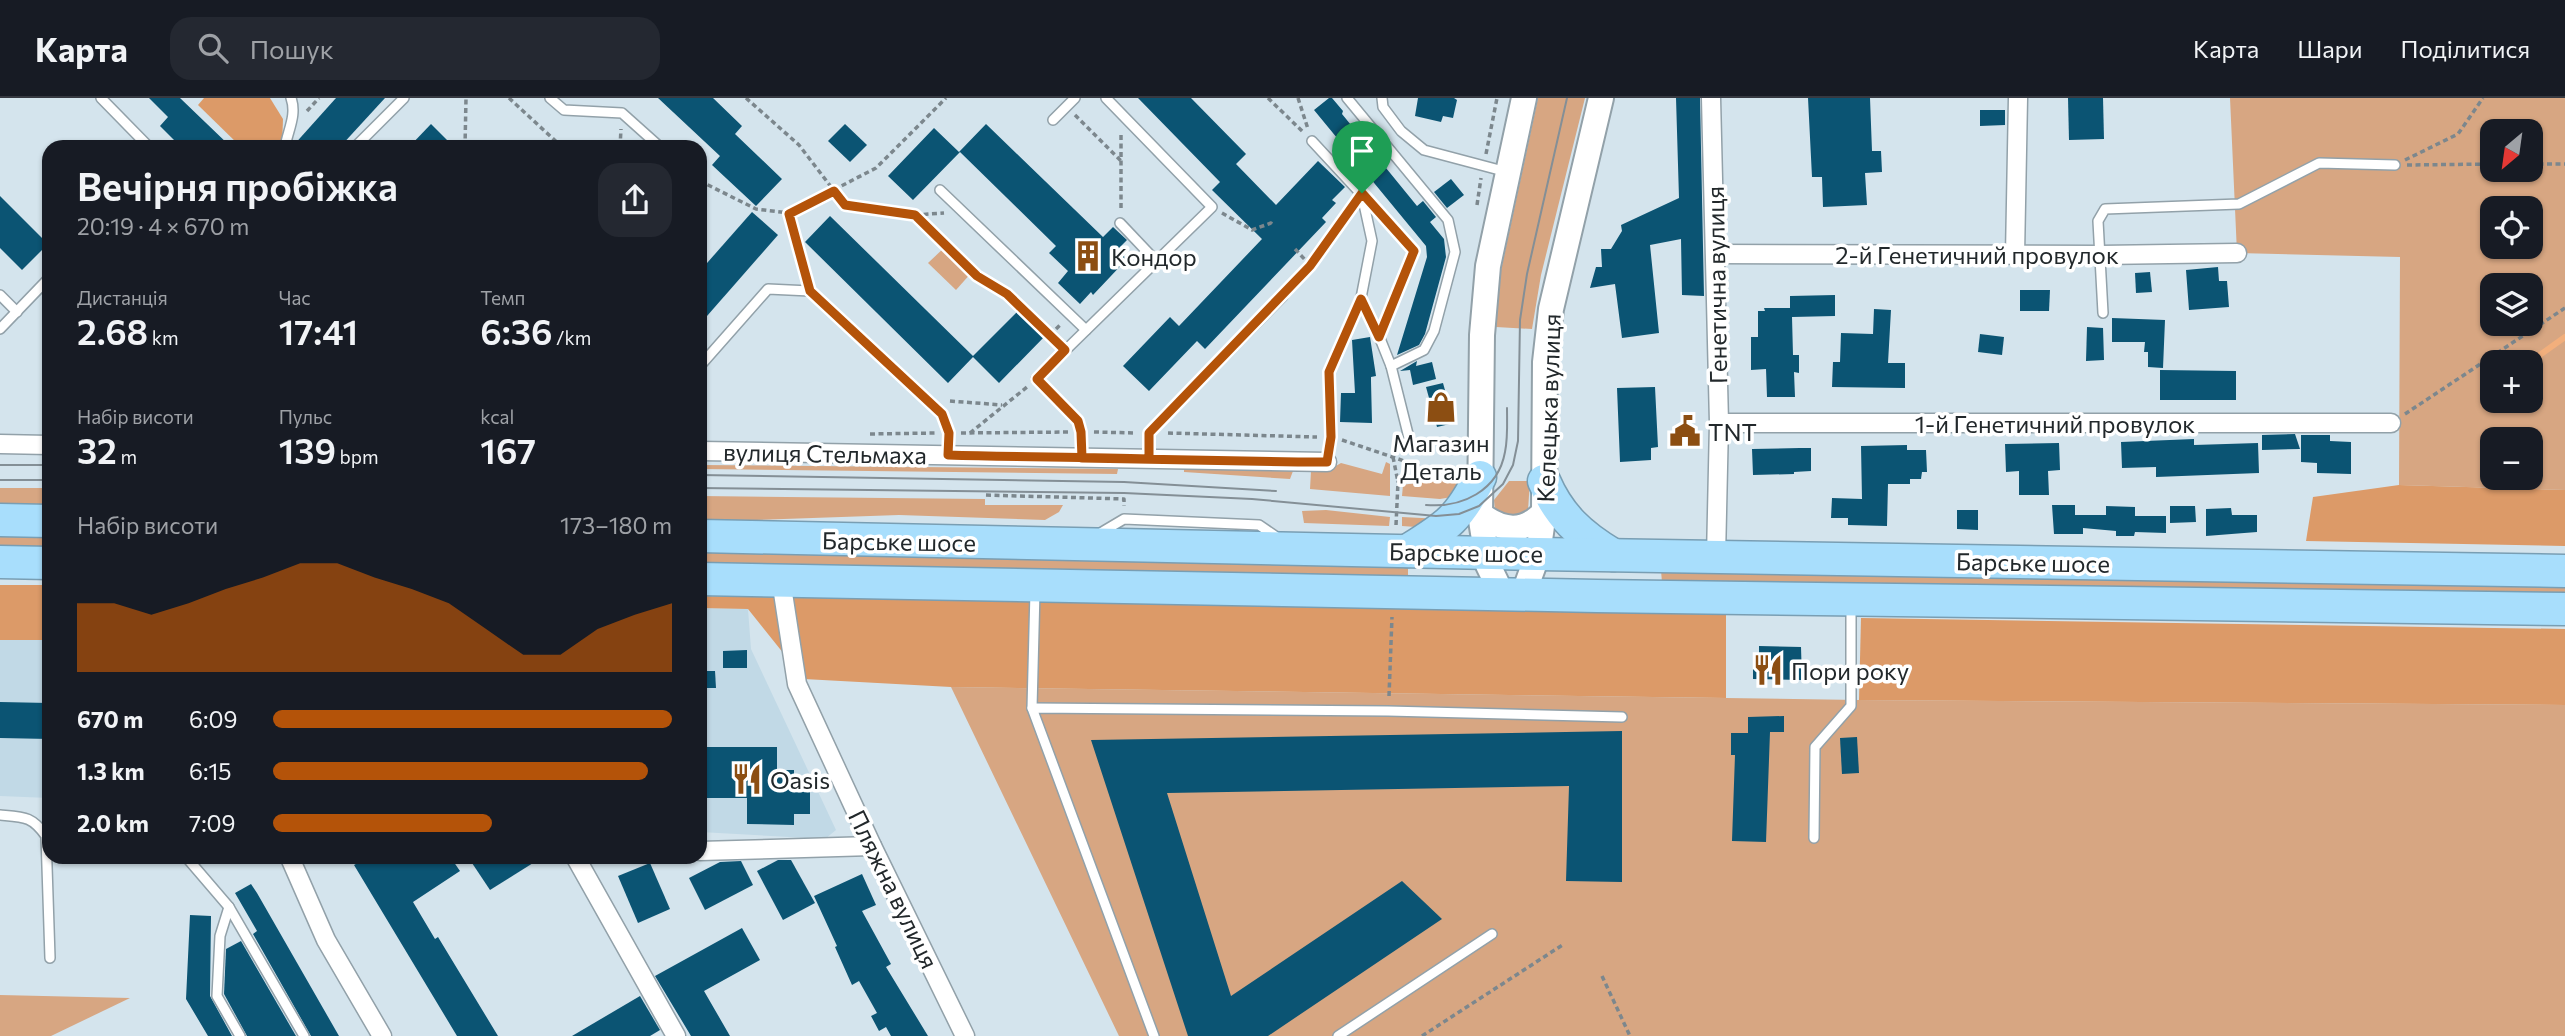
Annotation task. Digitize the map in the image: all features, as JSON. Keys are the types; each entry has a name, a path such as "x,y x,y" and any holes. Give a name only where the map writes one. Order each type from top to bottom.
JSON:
{"highway":[{"path":"1405,592 1418,581 1420,572 1419,564 1407,551 1443,529 1459,514 1480,477"},
{"path":"1544,481 1553,504 1572,526 1607,555"},
{"path":"0,520 42,521"},
{"name":"Барське шосе","path":"707,536 1538,554 2565,571"},
{"path":"1597,596 1586,583 1585,574 1593,559 1607,555"},
{"path":"0,562 42,563"},
{"path":"707,579 1597,596 2565,609"}],"main road":[{"path":"1513,594 1488,565 1480,514 1482,335 1488,266 1524,98"},
{"name":"Келецька вулиця","path":"1513,594 1538,554 1544,512 1545,362 1551,309 1601,98"},
{"path":"1480,514 1496,526 1517,529 1528,526 1544,512"}],"street":[{"name":"Генетична вулиця","path":"1711,98 1718,424 1716,556"},
{"path":"2015,255 2018,98"},
{"name":"2-й Генетичний провулок","path":"1716,254 2237,253"},
{"name":"1-й Генетичний провулок","path":"1718,424 2391,423"},
{"path":"0,444 42,445"},
{"name":"вулиця Стельмаха","path":"707,451 1327,462"},
{"name":"Пляжна вулиця","path":"782,580 797,684 965,1036"},
{"path":"707,851 872,846"},
{"path":"293,864 326,940 382,1036"},
{"path":"579,864 676,1036"}],"lane":[{"path":"101,98 142,140"},
{"path":"287,140 293,118 291,98"},
{"path":"362,140 404,98"},
{"path":"550,98 564,110 622,113 652,140"},
{"path":"1053,120 1075,98"},
{"path":"1082,458 1078,421 1037,379 1212,206 1107,98"},
{"path":"1347,98 1448,220 1455,252 1434,331 1424,350 1391,366"},
{"path":"1381,98 1383,107 1401,131 1424,150 1507,173"},
{"path":"1312,141 1414,251 1379,337"},
{"path":"2103,313 2098,221 2105,209 2239,204 2319,163 2395,165"},
{"path":"940,190 1086,330"},
{"path":"1327,462 1331,437 1329,372 1361,299 1373,241 1362,193"},
{"path":"1120,223 1156,261"},
{"path":"0,329 42,285"},
{"path":"707,358 768,289 810,291 942,414 949,433 948,455"},
{"path":"0,295 17,312"},
{"path":"1149,459 1149,433 1283,296"},
{"path":"1361,299 1391,366 1410,442"},
{"path":"1035,585 1032,708 1154,1036"},
{"path":"1814,838 1815,747 1851,705 1851,600"},
{"path":"1032,708 1388,711 1622,717"},
{"path":"0,815 25,817 37,822 42,830"},
{"path":"47,864 50,958"},
{"path":"192,864 229,907 304,1036"},
{"path":"229,907 220,936 217,996 240,1036"},
{"path":"1338,1036 1492,934"}],"path":[{"path":"465,140 466,98"},
{"path":"509,98 554,140"},
{"path":"746,98 799,145 845,205 915,215 963,212"},
{"path":"707,184 757,209 789,214 876,168 946,98"},
{"path":"1268,98 1312,141"},
{"path":"1298,98 1312,141"},
{"path":"2395,165 2458,134 2483,98"},
{"path":"1066,107 1121,161"},
{"path":"1120,223 1121,113"},
{"path":"2395,165 2480,164"},
{"path":"2543,164 2565,164"},
{"path":"1283,296 1310,266 1362,193"},
{"path":"1212,206 1252,230 1271,223 1274,226"},
{"path":"789,214 810,291"},
{"path":"915,215 977,276 1007,294 1065,350"},
{"path":"1295,248 1310,266"},
{"path":"2391,423 2565,308"},
{"path":"970,433 1037,379"},
{"path":"928,400 1004,405"},
{"path":"1393,457 1398,482"},
{"path":"986,495 1124,499"},
{"path":"1422,1036 1564,944"},
{"path":"1602,976 1630,1036"}],"shaded area":[{"path":"204,98 270,98 283,119 282,140 234,140 198,105"},
{"path":"1538,98 1585,98 1541,275 1532,329 1496,327 1501,270"},
{"path":"2230,98 2565,98 2565,490 2543,489 2543,427 2480,427 2480,487 2399,485 2400,257 2237,253"},
{"path":"946,246 972,272 956,290 928,263"},
{"path":"1386,462 1390,464 1390,496 1310,489 1311,471 1327,471 1341,463 1382,474"},
{"path":"707,465 1118,469 1117,474 707,469"},
{"path":"1184,469 1293,471 1290,479 1184,472"},
{"path":"1466,479 1458,496 1440,499 1402,496 1403,485 1432,480"},
{"path":"1509,481 1530,481 1528,510 1521,519 1495,511 1494,500"},
{"path":"2399,485 2480,487 2480,490 2565,490 2565,546 2306,541 2313,497"},
{"path":"0,488 42,488 42,510 0,509"},
{"path":"707,496 985,499 985,505 1063,505 1059,512 1045,520 899,515 707,522"},
{"path":"1326,510 1390,517 1389,526 1304,523 1302,511"},
{"path":"1402,517 1441,519 1416,527 1402,526"},
{"path":"0,532 42,533 42,550 0,550"},
{"path":"707,548 1401,564 1408,567 1408,575 1401,581 707,564"},
{"path":"1660,556 2565,571 2565,609 1663,597"},
{"path":"0,585 42,585 42,640 0,640"},
{"path":"707,596 1726,613 1726,698 951,687 804,679 748,609 707,608"},
{"path":"707,608 748,609 751,649 836,830 825,839 707,832"},
{"path":"1861,618 2565,629 2565,705 1859,700"},
{"path":"0,640 42,640 42,798 0,796"},
{"path":"951,687 1859,700 2565,705 2565,1036 1119,1036"},
{"path":"0,995 130,998 51,1036 0,1036"}],"building":[{"path":"149,98 180,98 224,140 174,140 160,126 168,117"},
{"path":"336,98 385,98 346,140 298,140"},
{"path":"658,98 713,98 742,126 735,134 782,179 756,206 712,165 720,156 707,144 707,140 703,140"},
{"path":"1138,98 1191,98 1246,154 1236,164 1276,205 1318,161 1345,187 1332,200 1336,203 1322,218 1326,222 1205,349 1197,341 1149,391 1123,366 1170,317 1179,326 1262,239 1212,190 1220,182"},
{"path":"1329,98 1343,111 1342,114 1417,206 1423,201 1436,217 1430,222 1444,239 1446,257 1425,334 1419,345 1397,355 1427,257 1426,246 1314,110"},
{"path":"1418,98 1454,98 1457,100 1453,118 1443,116 1441,122 1415,116"},
{"path":"1676,98 1700,98 1704,296 1682,295 1681,239 1650,245 1659,333 1622,338 1615,284 1590,288 1596,267 1602,267 1601,249 1611,249 1622,231 1621,225 1679,198"},
{"path":"1808,98 1870,98 1872,151 1881,151 1882,172 1865,173 1867,205 1823,207 1822,177 1812,177"},
{"path":"2068,98 2103,98 2104,139 2069,140"},
{"path":"1980,110 2005,110 2005,125 1980,126"},
{"path":"431,124 447,140 416,140"},
{"path":"845,124 867,145 850,162 828,141"},
{"path":"986,124 1103,237 1113,227 1127,240 1117,250 1127,259 1093,295 1091,292 1080,304 1058,283 1068,271 1049,253 1056,246 960,152 913,200 888,176 934,128 959,152"},
{"path":"1451,179 1464,195 1447,208 1434,192"},
{"path":"0,196 42,238 42,250 22,270 0,248"},
{"path":"752,212 778,235 707,316 707,263"},
{"path":"830,216 973,356 1020,309 1046,335 999,383 973,357 948,383 805,242"},
{"path":"2218,267 2219,281 2227,281 2229,307 2189,310 2186,270"},
{"path":"2150,272 2152,292 2136,293 2135,273"},
{"path":"2020,290 2050,290 2049,311 2020,311"},
{"path":"1835,295 1835,316 1792,317 1793,355 1799,355 1799,373 1794,372 1795,397 1767,397 1766,369 1751,370 1751,337 1758,337 1758,311 1765,311 1764,308 1790,308 1790,296"},
{"path":"1874,309 1891,310 1888,363 1905,363 1905,388 1832,387 1833,362 1840,362 1841,333 1873,334"},
{"path":"2112,318 2165,320 2163,368 2148,367 2148,352 2144,352 2145,342 2112,342"},
{"path":"2087,327 2103,328 2104,360 2086,361"},
{"path":"1980,334 2004,337 2002,355 1978,352"},
{"path":"1370,337 1376,376 1371,377 1372,423 1340,422 1341,393 1355,393 1352,340"},
{"path":"1417,361 1416,366 1432,362 1436,379 1413,385 1410,370 1400,371"},
{"path":"2160,370 2236,371 2236,400 2160,400"},
{"path":"1443,383 1454,423 1437,427 1426,387"},
{"path":"1655,387 1658,447 1651,448 1651,460 1620,462 1617,388"},
{"path":"2295,434 2300,449 2262,450 2262,435"},
{"path":"2301,435 2330,435 2330,441 2351,442 2351,474 2317,473 2317,463 2301,462"},
{"path":"2194,439 2194,445 2258,443 2259,473 2156,477 2156,467 2122,468 2121,442"},
{"path":"2059,443 2060,470 2048,471 2049,495 2019,495 2019,471 2006,472 2005,444"},
{"path":"1907,445 1907,450 1926,450 1927,472 1922,472 1921,479 1910,479 1910,484 1888,484 1887,526 1848,525 1848,518 1831,518 1832,498 1862,499 1861,446"},
{"path":"1811,448 1811,471 1753,475 1752,449"},
{"path":"2052,505 2075,505 2075,515 2106,515 2106,506 2135,507 2135,516 2166,516 2166,533 2135,532 2134,536 2116,536 2116,531 2083,528 2083,534 2054,534"},
{"path":"2170,506 2195,506 2196,522 2170,523"},
{"path":"2231,508 2232,515 2257,515 2257,532 2206,536 2206,509"},
{"path":"1957,510 1978,510 1978,530 1957,529"},
{"path":"1759,646 1801,647 1802,680 1753,679 1753,664 1759,664"},
{"path":"747,650 747,668 723,668 723,651"},
{"path":"707,671 715,671 716,688 707,688"},
{"path":"0,702 42,703 42,739 0,738"},
{"path":"1784,716 1784,732 1770,732 1766,842 1732,841 1735,755 1731,755 1731,733 1748,733 1748,717"},
{"path":"1622,731 1622,882 1566,881 1569,786 1167,793 1231,996 1402,881 1442,919 1268,1036 1188,1036 1091,740"},
{"path":"1857,737 1859,773 1842,774 1840,738"},
{"name":"Oasis","path":"707,747 777,747 777,770 794,770 794,787 810,787 810,814 794,814 794,825 747,824 747,798 707,798"},
{"path":"778,860 791,860 815,903 783,920 757,871"},
{"path":"741,861 753,885 705,910 689,878 720,862"},
{"path":"455,864 460,871 413,902 435,939 438,937 498,1036 457,1036 354,865"},
{"path":"473,864 531,864 490,890"},
{"path":"650,864 670,909 638,923 618,876"},
{"path":"862,874 876,905 862,911 891,964 886,967 928,1036 891,1036 886,1027 879,1031 871,1016 877,1013 859,981 852,985 814,896"},
{"path":"251,884 339,1036 311,1036 253,934 257,931 235,893"},
{"path":"190,915 211,916 210,996 232,1036 208,1036 186,999"},
{"path":"742,928 760,960 704,991 730,1036 691,1036 655,976"},
{"path":"241,941 296,1036 247,1036 224,994 226,949"},
{"path":"640,996 660,1030 650,1036 572,1036"}],"waterway":[{"path":"2543,353 2565,337"}],"tram line":[{"path":"707,488 1124,493 1252,499 1436,516 1459,514 1479,506 1503,484 1513,465 1518,441 1520,320 1527,274 1567,98"},
{"path":"1426,505 1465,500 1486,487 1495,477 1506,447 1507,408"},
{"path":"0,465 42,465"},
{"path":"707,475 1124,482 1276,491"},
{"path":"0,480 42,480"}],"place":[{"name":"Кондор","path":"1088,256"},
{"name":"Магазин Деталь","path":"1441,407"},
{"name":"TNT","path":"1685,431"},
{"name":"Пори року","path":"1768,670"},
{"name":"Oasis","path":"747,779"}],"route":[{"path":"1362,193 1310,266 1149,433 1149,459 1124,458 1082,458 948,455 949,433 942,414 810,291 789,214 834,191 845,205 915,215 977,276 1007,294 1065,350 1037,379 1078,421 1082,458 1327,462 1331,437 1329,372 1361,299 1379,337 1414,251 1362,193"}]}
